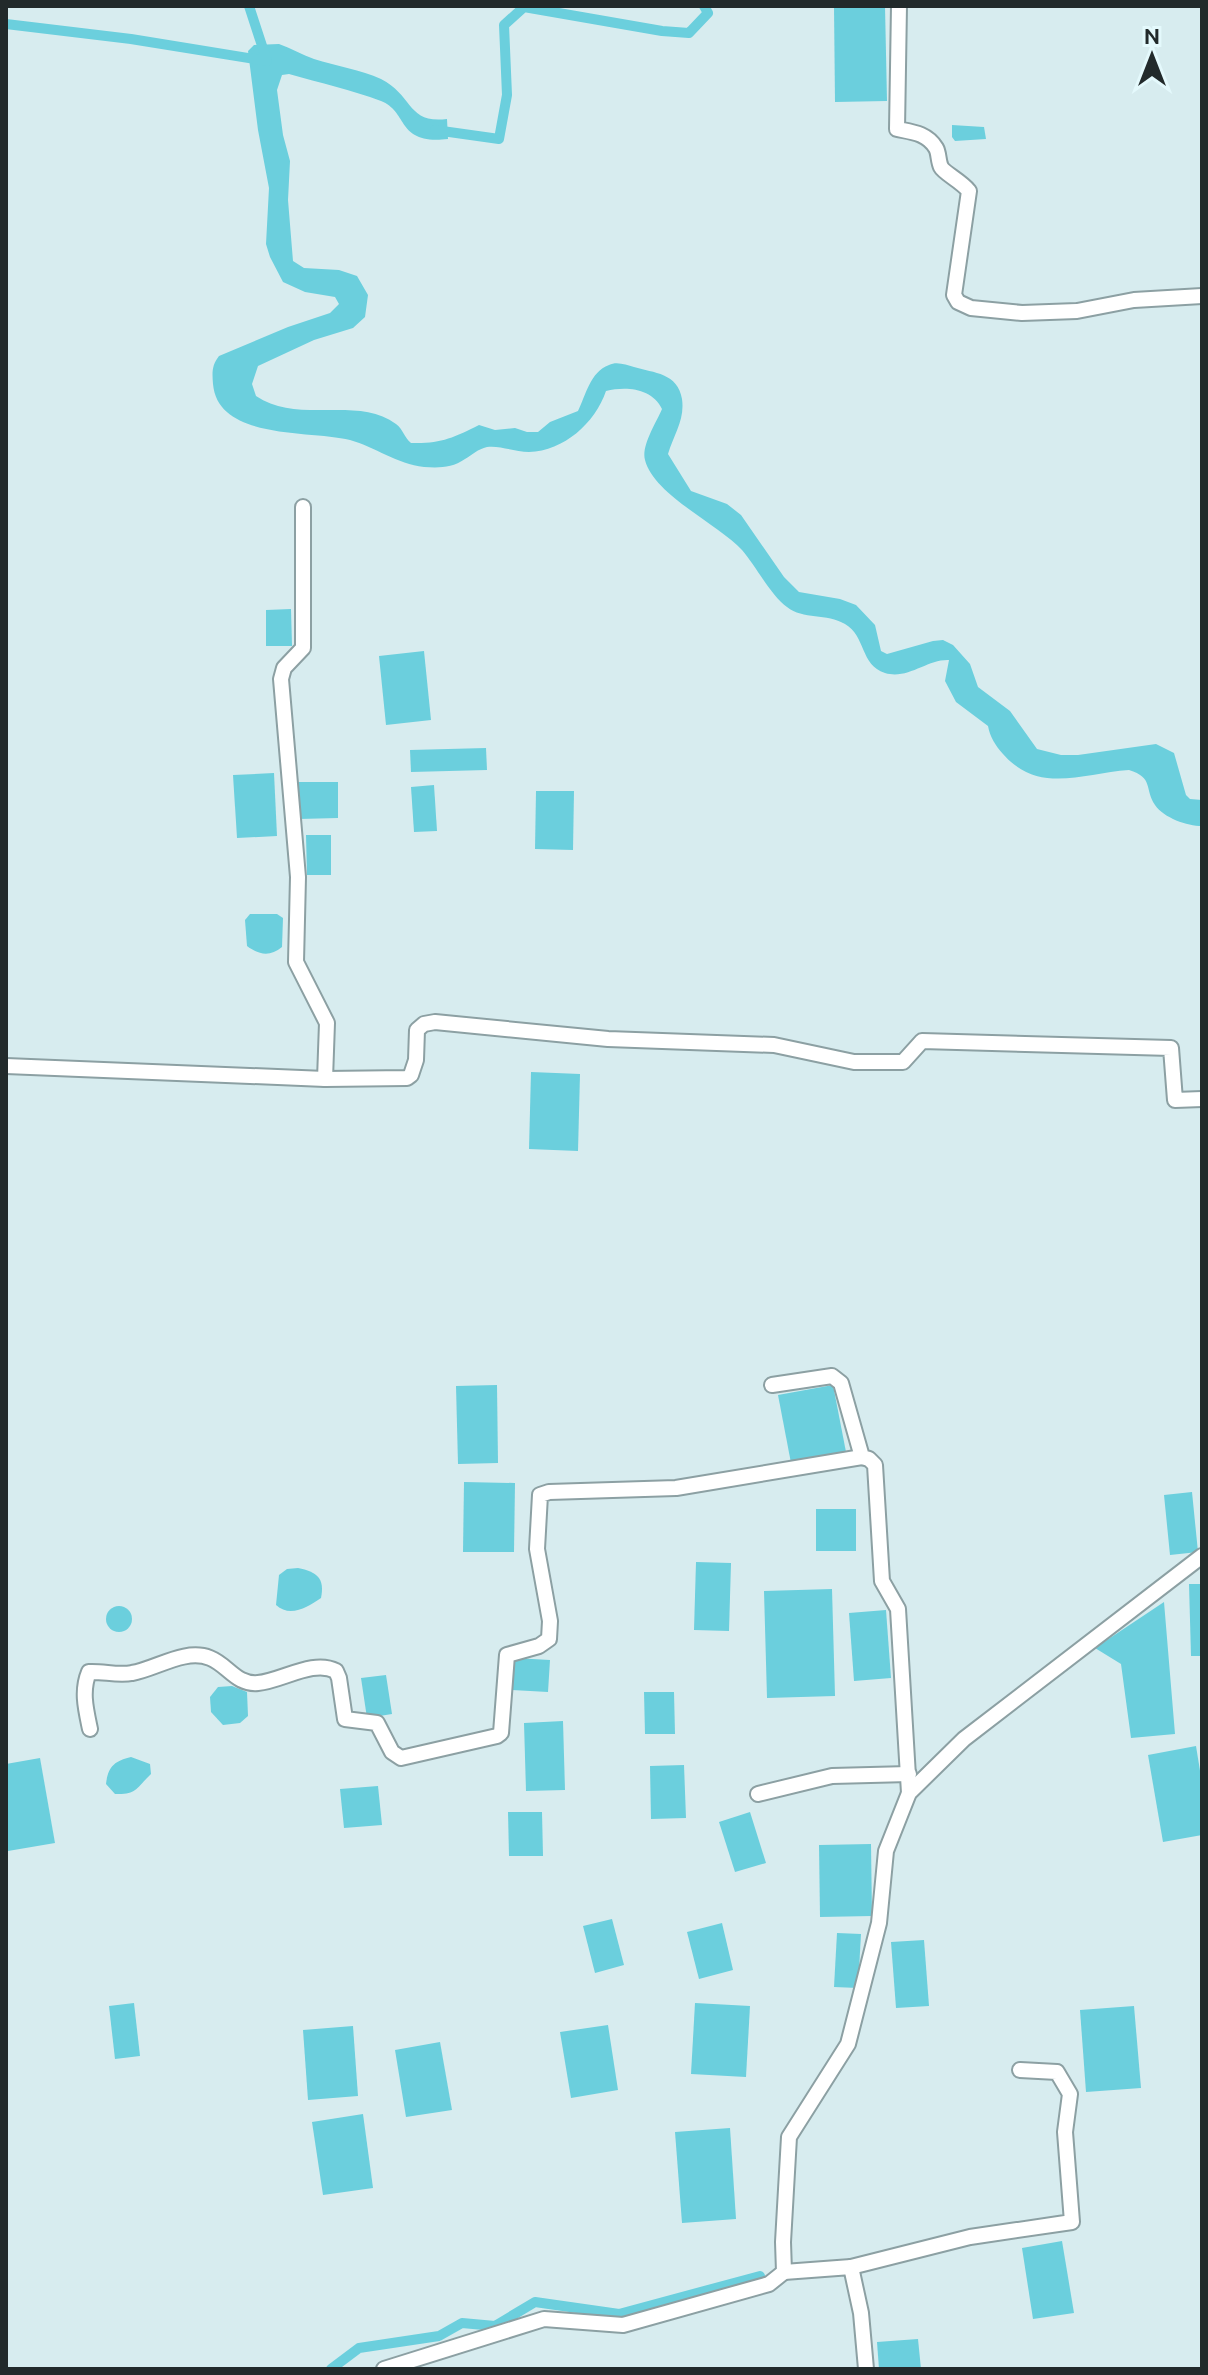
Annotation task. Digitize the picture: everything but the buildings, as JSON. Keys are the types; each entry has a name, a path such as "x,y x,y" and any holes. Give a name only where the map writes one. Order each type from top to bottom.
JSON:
{"street":[{"path":"899,6 897,129 924,135 936,149 941,167 947,174 960,179 969,191 954,295 958,302 971,308 1022,313 1077,311 1134,300 1202,296"},
{"path":"303,507 303,648 284,668 281,679 298,877 296,962 327,1023 325,1079"},
{"path":"6,1066 325,1079 407,1078 416,1060 417,1030 424,1024 435,1022 608,1039 774,1045 854,1062 903,1062 922,1041 1171,1048 1175,1100 1202,1099"},
{"path":"772,1385 832,1376 841,1383 862,1457"},
{"path":"90,1729 85,1701 89,1672 131,1674 193,1656 210,1658 241,1681 257,1683 305,1670 336,1671 345,1719 377,1723 392,1752 401,1758 497,1736 501,1733 507,1655 539,1646 549,1639 550,1621 537,1549 540,1495 549,1492 676,1488 862,1457 869,1459 875,1465 882,1581 898,1609 909,1793 886,1851 879,1923 848,2044 789,2137 784,2272"},
{"path":"909,1793 964,1739 1202,1556"},
{"path":"758,1794 832,1776 909,1774"},
{"path":"384,2369 544,2319 623,2325 769,2284 784,2272 851,2267 970,2237 1072,2222 1065,2132 1070,2094 1057,2072 1020,2070"},
{"path":"851,2267 861,2313 866,2369"}],"water":[{"path":"834,6 885,6 887,101 835,102"},
{"path":"279,44 314,59 381,79 400,93 417,113 434,119 447,119 448,139 431,140 411,133 396,112 381,101 289,74 282,75 277,90 290,161 288,200 293,261 304,268 339,270 357,276 368,295 365,317 353,328 314,340 258,366 252,384 256,396 291,409 364,411 398,426 411,443 421,443 446,439 479,425 495,430 515,428 538,432 550,422 578,411 593,378 612,364 625,364 664,376 680,390 683,407 668,454 691,491 727,504 741,515 784,577 799,592 856,605 875,625 881,651 887,654 933,641 943,640 953,645 970,664 978,687 1010,711 1037,749 1061,755 1078,755 1156,744 1174,753 1186,795 1190,799 1202,800 1202,826 1183,823 1164,814 1155,805 1142,776 1129,770 1047,778 1017,767 998,747 988,726 956,702 945,681 949,660 902,674 885,673 871,664 857,636 845,624 800,614 787,607 775,596 742,550 673,497 651,473 645,460 645,448 662,409 652,397 638,390 606,391 586,424 554,447 529,452 487,447 460,462 440,467 405,462 350,440 269,430 231,415 219,402 213,384 213,369 219,356 330,313 339,304 335,297 305,292 283,282 266,244 269,188 248,51 254,45"},
{"path":"952,125 984,127 986,139 955,141"},
{"path":"291,609 292,646 266,646 266,610"},
{"path":"424,651 431,720 386,725 379,656"},
{"path":"486,748 487,770 411,772 410,750"},
{"path":"274,773 277,836 237,838 233,775"},
{"path":"298,782 338,782 338,818 299,819"},
{"path":"434,785 437,831 414,832 411,787"},
{"path":"536,791 574,791 573,850 535,849"},
{"path":"306,835 331,835 331,875 307,875"},
{"path":"250,914 277,914 283,918 282,947 264,954 247,946 245,920"},
{"path":"531,1072 580,1074 578,1151 529,1149"},
{"path":"497,1385 498,1463 458,1464 456,1386"},
{"path":"833,1385 846,1452 791,1463 778,1395"},
{"path":"464,1482 515,1483 514,1552 463,1552"},
{"path":"1192,1492 1198,1552 1170,1555 1164,1495"},
{"path":"816,1509 856,1509 856,1551 816,1551"},
{"path":"696,1562 731,1563 729,1631 694,1630"},
{"path":"298,1568 318,1577 322,1585 321,1598 299,1610 281,1609 276,1605 279,1575 287,1569"},
{"path":"1189,1584 1202,1584 1202,1656 1191,1656"},
{"path":"832,1589 835,1696 767,1698 764,1591"},
{"path":"1164,1602 1175,1734 1131,1738 1121,1664 1095,1648"},
{"path":"119,1606 128,1610 132,1619 128,1628 119,1632 110,1628 106,1619 110,1610"},
{"path":"886,1610 891,1678 854,1681 849,1613"},
{"path":"514,1658 550,1660 548,1692 512,1690"},
{"path":"386,1675 392,1714 367,1718 361,1678"},
{"path":"232,1686 247,1692 248,1716 240,1723 223,1725 211,1712 210,1697 218,1687"},
{"path":"644,1692 674,1692 675,1734 645,1734"},
{"path":"563,1721 565,1790 526,1791 524,1723"},
{"path":"1196,1746 1202,1783 1202,1835 1163,1842 1148,1755"},
{"path":"131,1757 150,1764 151,1774 132,1792 115,1794 106,1784 108,1773 116,1763"},
{"path":"40,1758 55,1843 8,1851 6,1764"},
{"path":"684,1765 686,1818 651,1819 650,1766"},
{"path":"378,1786 382,1825 344,1828 340,1789"},
{"path":"508,1812 542,1812 543,1856 509,1856"},
{"path":"750,1812 766,1863 735,1872 719,1822"},
{"path":"871,1844 872,1916 820,1917 819,1845"},
{"path":"612,1919 624,1965 595,1973 583,1926"},
{"path":"722,1923 733,1970 699,1979 687,1932"},
{"path":"837,1933 861,1934 858,1988 834,1987"},
{"path":"924,1940 929,2006 896,2008 891,1942"},
{"path":"134,2003 140,2056 115,2059 109,2006"},
{"path":"695,2003 750,2006 746,2077 691,2074"},
{"path":"1134,2006 1141,2088 1086,2092 1080,2010"},
{"path":"608,2025 618,2090 571,2098 560,2032"},
{"path":"353,2026 358,2096 308,2100 303,2030"},
{"path":"440,2042 452,2110 406,2117 395,2050"},
{"path":"363,2114 373,2188 323,2195 312,2122"},
{"path":"730,2128 736,2219 682,2223 675,2132"},
{"path":"1062,2241 1074,2313 1033,2319 1022,2248"},
{"path":"918,2339 921,2369 879,2369 877,2342"}],"waterway":[{"path":"6,24 131,39 267,61 249,6"},
{"path":"435,130 499,139 507,95 504,25 524,7 689,33 708,13 704,6"},
{"path":"331,2369 359,2348 439,2336 462,2323 495,2326 535,2302 619,2314 760,2276"}]}
